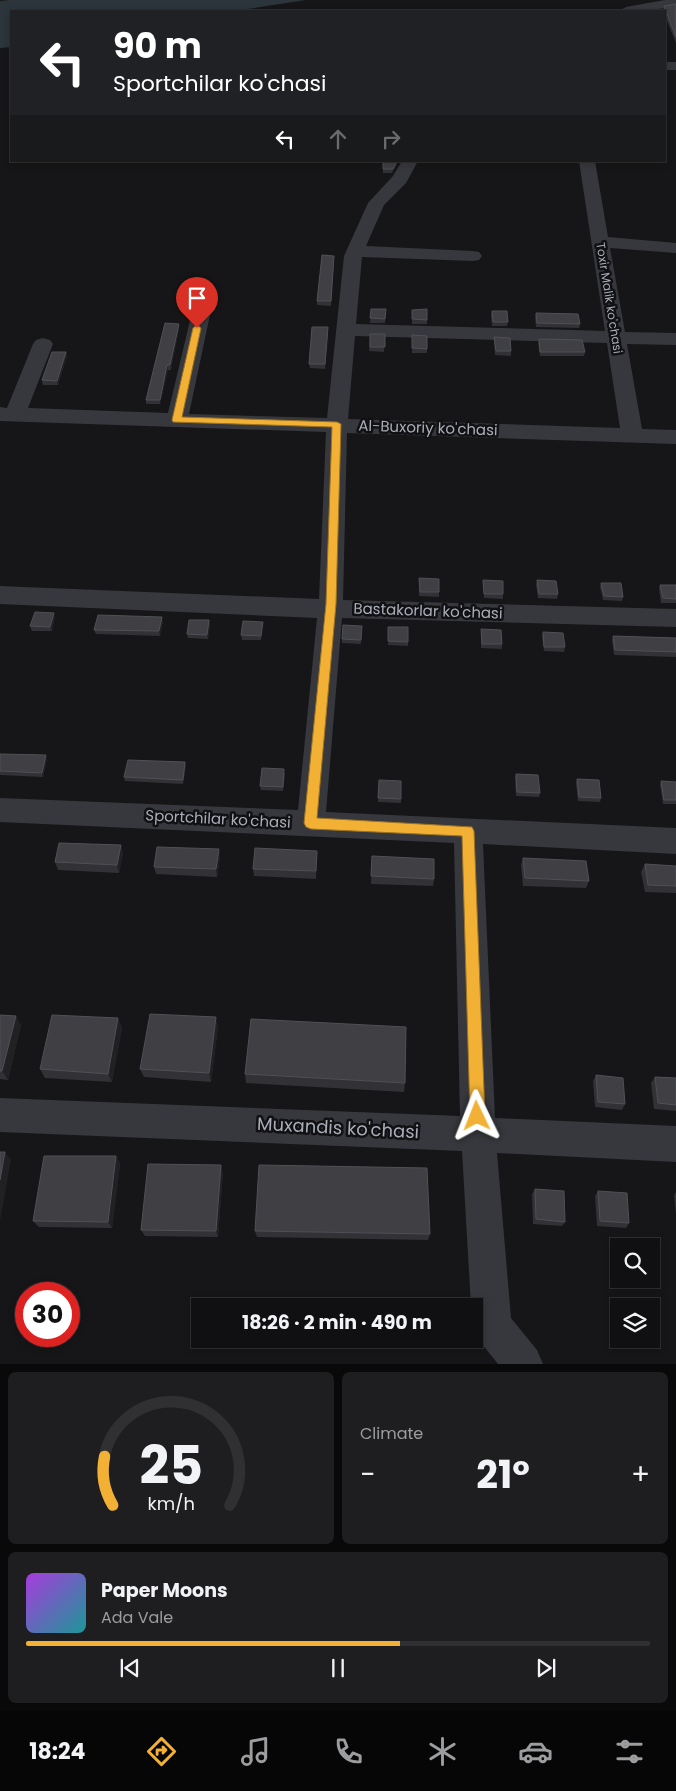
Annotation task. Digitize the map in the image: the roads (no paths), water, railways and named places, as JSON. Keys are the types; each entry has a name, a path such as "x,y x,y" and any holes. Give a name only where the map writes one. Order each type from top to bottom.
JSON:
{"street":[{"path":"632,10 676,2"},
{"path":"311,823 331,609 337,424 353,256 376,203 400,179 409,162"},
{"name":"Toxir Malik ko'chasi","path":"587,162 632,436"},
{"path":"600,242 676,248"},
{"path":"356,250 473,256"},
{"path":"176,420 206,291"},
{"path":"346,330 676,339"},
{"path":"8,414 43,344"},
{"name":"Al-Buxoriy ko'chasi","path":"8,414 676,437"},
{"name":"Bastakorlar ko'chasi","path":"0,595 331,609 676,618"},
{"name":"Sportchilar ko'chasi","path":"0,810 676,841"},
{"path":"468,831 478,1135 492,1325 523,1364"},
{"name":"Muxandis ko'chasi","path":"0,1115 304,1126 676,1144"}]}
